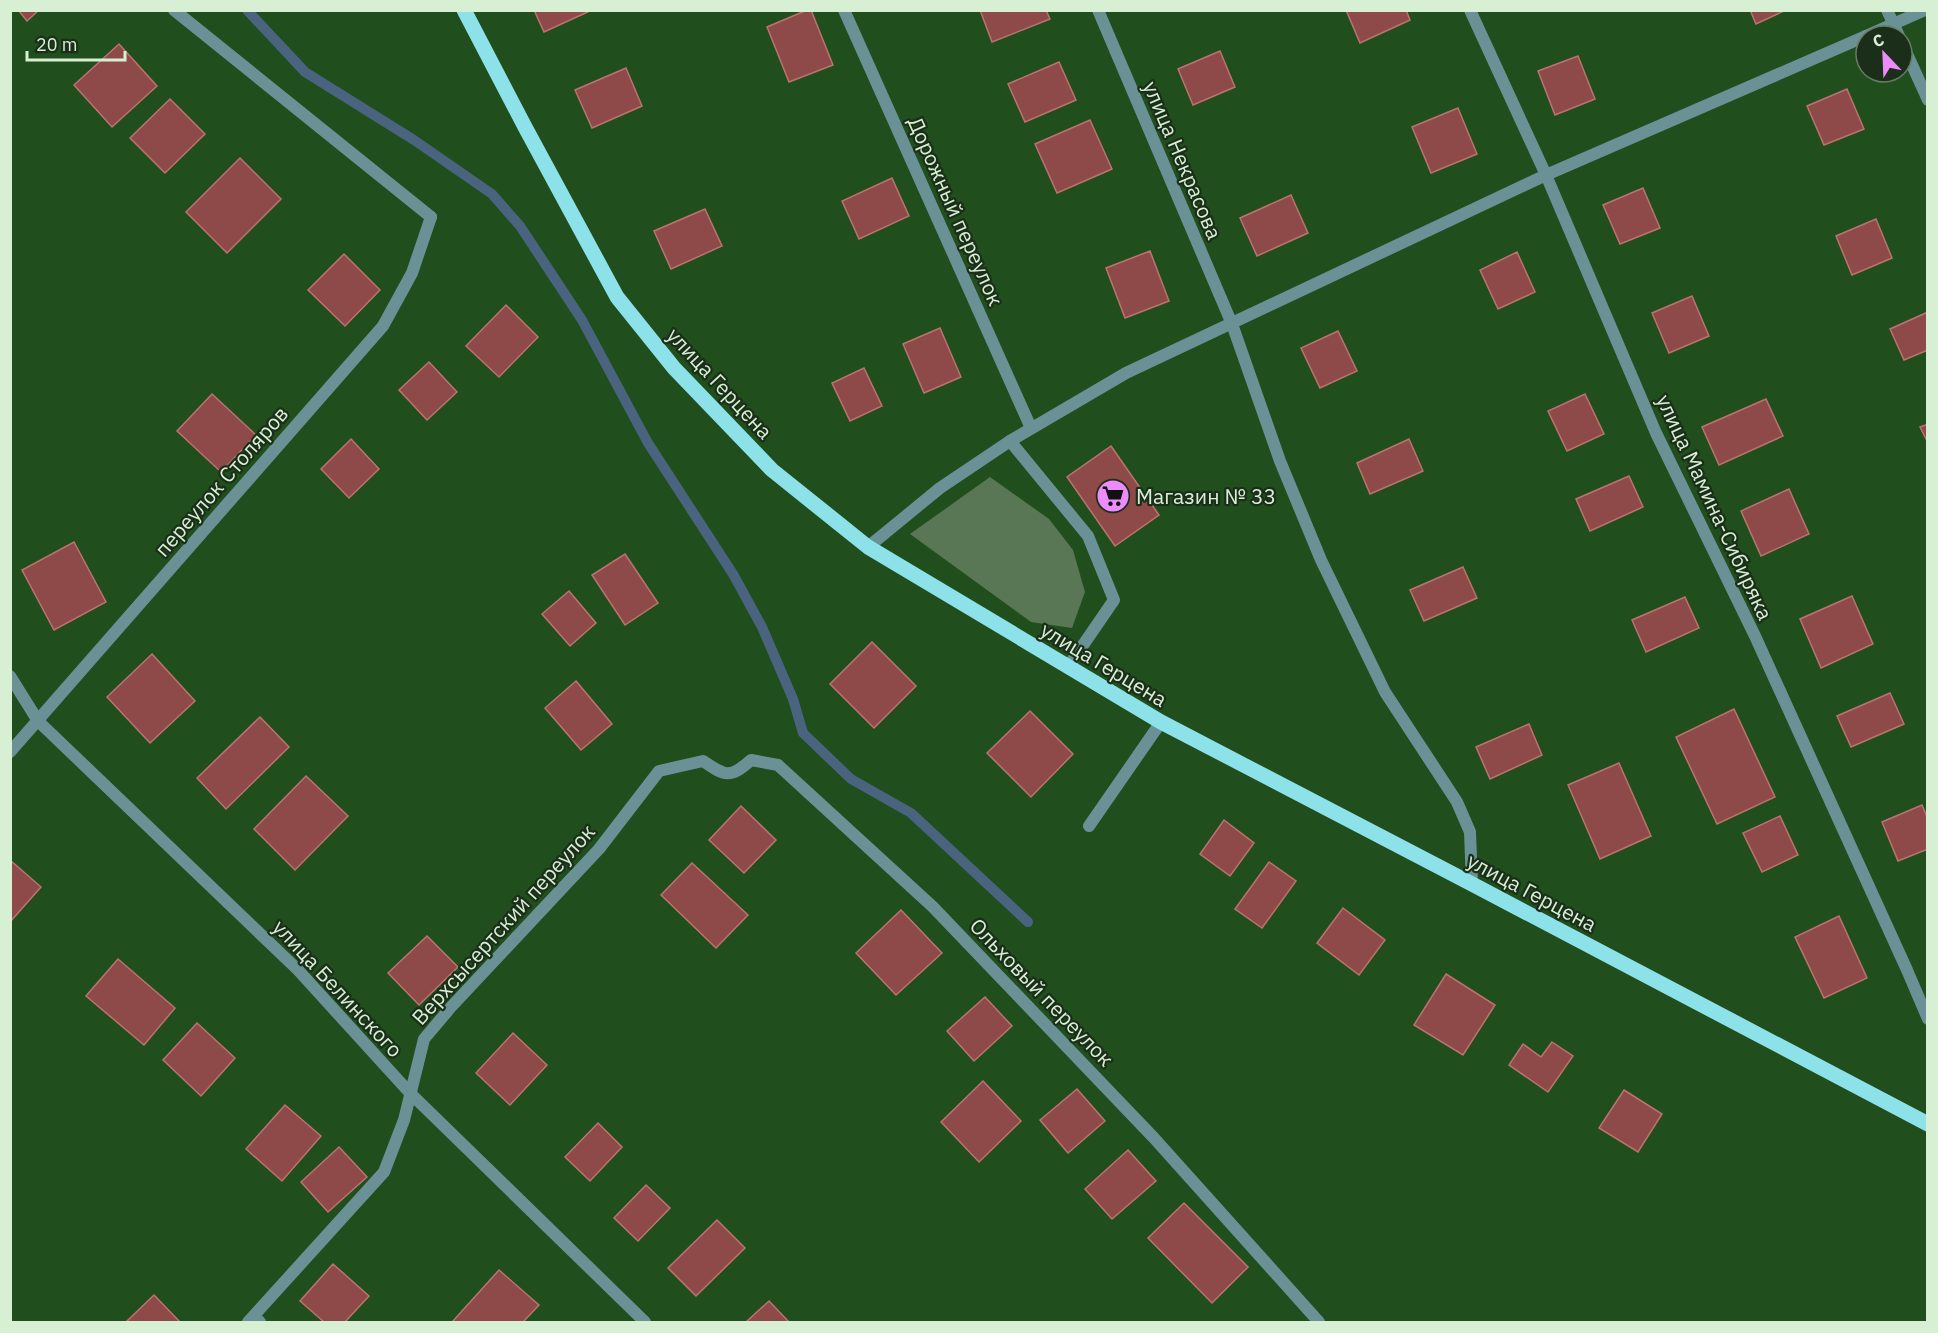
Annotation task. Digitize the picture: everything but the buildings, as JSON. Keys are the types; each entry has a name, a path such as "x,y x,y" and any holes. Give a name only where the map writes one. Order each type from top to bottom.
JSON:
{"main road":[{"name":"улица Герцена","path":"464,10 617,297 674,368 772,470 868,547 1161,722 1928,1124"}],"street":[{"name":"переулок Столяров","path":"10,752 383,326 412,273 430,217 174,10"},
{"name":"Дорожный переулок","path":"844,10 1031,428"},
{"name":"улица Некрасова","path":"1098,10 1233,324 1280,461 1321,560 1385,692 1457,802 1470,832 1472,884"},
{"name":"улица Мамина-Сибиряка","path":"1470,10 1546,175 1656,433 1760,647 1928,1019"},
{"path":"1887,10 1893,24"},
{"path":"1905,24 1925,10"},
{"path":"868,547 940,488 1031,428 1126,373 1546,175 1854,41"},
{"path":"1914,69 1928,100"},
{"path":"1010,441 1088,536 1114,600 1068,668"},
{"name":"улица Белинского","path":"10,676 38,721 298,970 410,1093 645,1323"},
{"path":"1089,826 1161,722"},
{"name":"Ольховый переулок","path":"703,761 721,773 737,772 752,760 778,765 933,907 1154,1138 1319,1323"},
{"name":"Верхсысертский переулок","path":"254,1320 384,1172 404,1120 424,1039 451,1007 599,849 659,771 703,761"}],"green space":[{"path":"990,477 1049,519 1073,550 1085,592 1072,628 1031,622 910,534"}],"waterway":[{"path":"247,10 305,72 414,140 492,194 520,226 582,320 648,443 733,574 762,627 793,699 803,733 851,779 911,813 1028,922"}],"place":[{"name":"Магазин № 33","path":"1113,496"}]}
